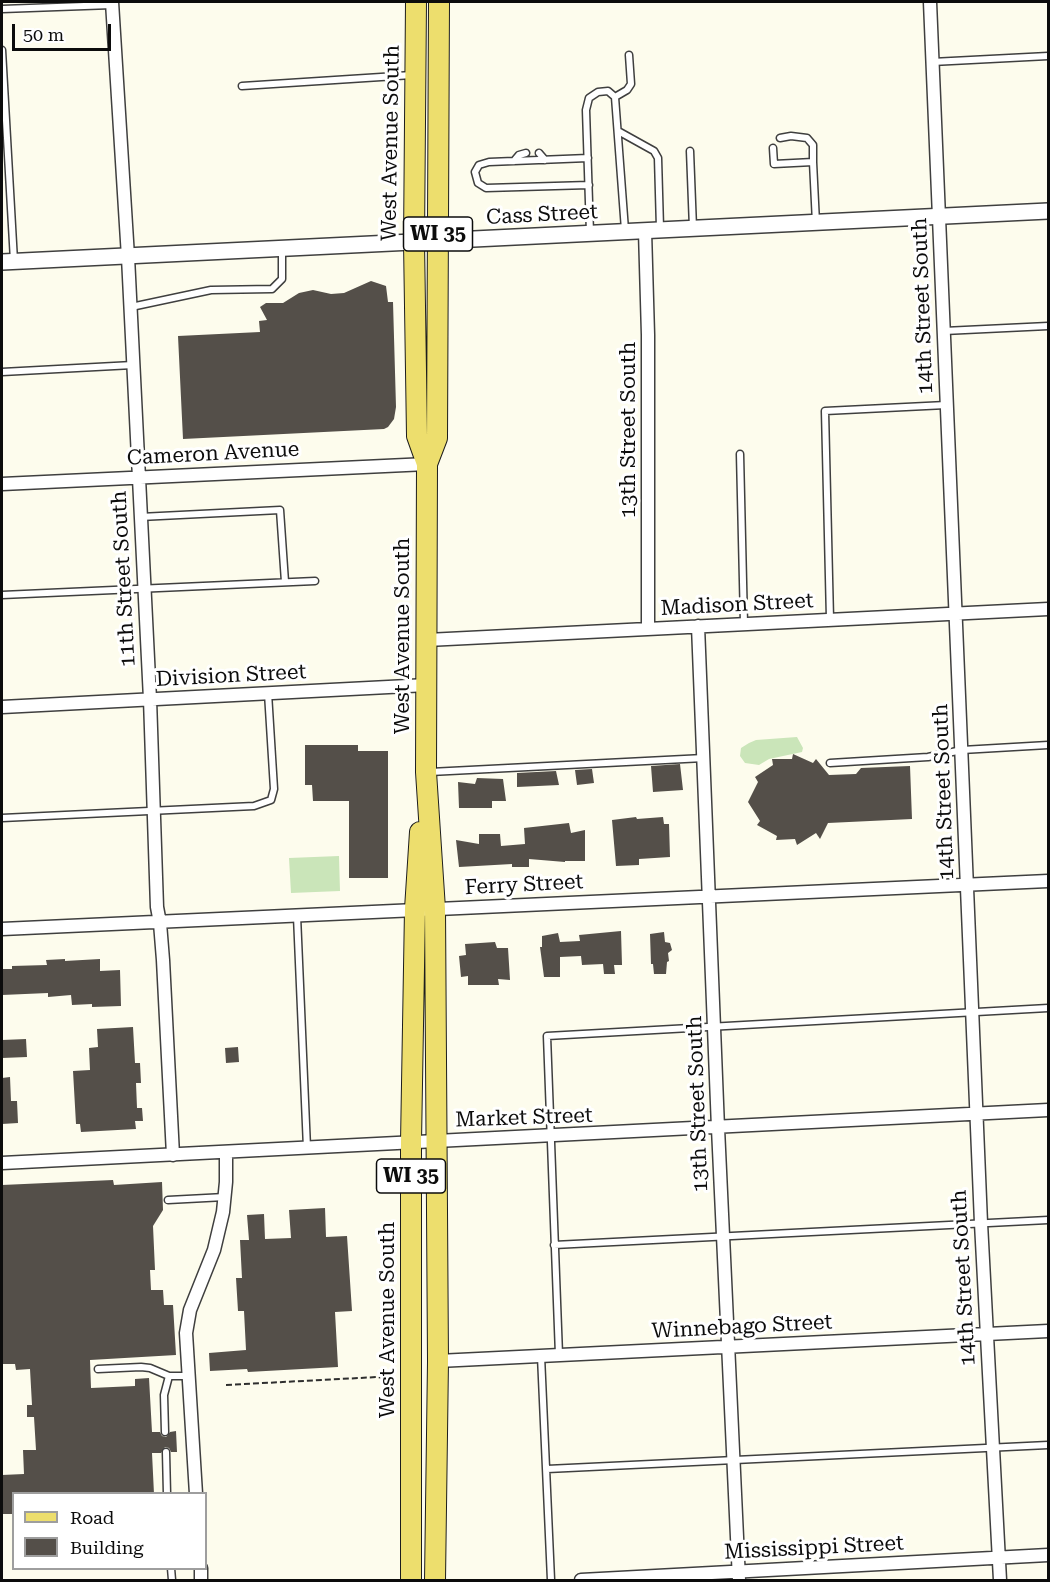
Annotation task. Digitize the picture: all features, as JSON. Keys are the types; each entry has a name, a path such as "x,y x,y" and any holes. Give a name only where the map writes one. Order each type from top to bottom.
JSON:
{"main road":[{"name":"West Avenue South","path":"411,1581 411,1142 415,909 426,772 427,685 427,464 417,436 414,242 416,2"},
{"name":"West Avenue South","path":"427,464 437,438 439,2"},
{"name":"West Avenue South","path":"426,772 435,909 438,1361 435,1581"}],"street":[{"name":"14th Street South","path":"930,2 981,1223 1000,1581"},
{"name":"11th Street South","path":"112,3 128,257 150,699 157,907 160,923 173,1155"},
{"name":"Cass Street","path":"8,261 1048,211"},
{"name":"13th Street South","path":"648,629 648,335 652,231"},
{"name":"Cameron Avenue","path":"2,484 427,464"},
{"name":"Madison Street","path":"427,640 1048,609"},
{"name":"13th Street South","path":"698,626 739,1576"},
{"name":"Division Street","path":"2,707 427,685"},
{"name":"Ferry Street","path":"2,929 1048,881"},
{"name":"Market Street","path":"2,1163 1048,1110"},
{"path":"196,1492 186,1333 190,1310 214,1250 225,1197 226,1152"},
{"name":"Winnebago Street","path":"438,1361 1048,1331"},
{"name":"Mississippi Street","path":"581,1581 739,1576 1048,1555"}],"lane":[{"path":"2,9 112,3"},
{"path":"2,50 8,261"},
{"path":"615,97 627,90 631,84 629,55"},
{"path":"932,62 1048,56"},
{"path":"242,86 416,75"},
{"path":"590,233 586,110 589,98 598,92 608,91 615,97 625,232"},
{"path":"618,131 654,150 658,158 652,231"},
{"path":"780,138 791,136 807,138 813,146 816,223"},
{"path":"773,148 774,164 813,162"},
{"path":"690,152 693,229"},
{"path":"514,161 519,155 526,153"},
{"path":"539,153 545,160"},
{"path":"588,158 489,162 479,165 475,172 478,183 486,188 589,185"},
{"path":"130,307 211,290 272,289 282,279 282,249"},
{"path":"944,331 1048,326"},
{"path":"2,372 133,365"},
{"path":"830,619 825,411 947,405"},
{"path":"740,454 744,624"},
{"path":"140,517 280,510 285,582"},
{"path":"2,595 315,581"},
{"path":"2,818 254,806 271,800 274,789 268,693"},
{"path":"830,763 928,757 962,750 1048,745"},
{"path":"426,772 704,758"},
{"path":"297,915 307,1149"},
{"path":"559,1356 547,1036 1048,1008"},
{"path":"168,1200 225,1197"},
{"path":"554,1245 1048,1220"},
{"path":"541,1356 551,1581"},
{"path":"98,1369 141,1367 150,1368 169,1376 189,1376"},
{"path":"165,1432 164,1395 169,1376"},
{"path":"547,1469 1048,1445"},
{"path":"166,1452 167,1492"}],"path":[{"path":"226,1384 378,1377 395,1380"}],"green space":[{"path":"797,737 803,748 802,752 769,759 759,765 745,763 740,756 741,748 756,740"},
{"path":"339,856 340,891 291,893 289,858"}],"building":[{"path":"371,281 386,286 388,302 393,302 396,407 394,419 388,427 183,439 178,336 260,332 259,321 267,320 260,307 266,303 283,303 299,293 313,290 331,294 344,293"},
{"path":"305,745 358,745 358,751 388,751 388,878 349,878 349,801 313,801 312,785 305,785"},
{"path":"793,754 813,763 816,759 829,775 856,774 861,768 910,766 912,819 828,823 820,839 816,833 797,845 795,839 776,840 777,836 757,825 760,821 748,802 758,782 755,777 773,765 772,759 792,759"},
{"path":"680,764 683,790 653,792 651,766"},
{"path":"592,769 594,783 577,785 575,770"},
{"path":"556,771 559,785 517,787 517,773"},
{"path":"477,778 503,779 506,801 492,801 492,808 459,808 458,782 475,784"},
{"path":"636,817 637,819 663,817 664,824 669,824 670,857 639,859 639,865 616,866 612,820"},
{"path":"569,823 571,833 585,830 585,861 529,859 529,867 512,867 512,864 459,867 456,840 479,844 479,834 500,834 501,846 525,844 524,828"},
{"path":"621,931 622,965 614,965 615,974 604,974 603,964 582,965 581,956 560,957 560,977 544,977 540,947 542,947 542,936 558,933 560,942 580,941 579,935"},
{"path":"664,932 665,942 670,943 672,950 668,953 666,974 654,974 653,964 651,964 650,934"},
{"path":"495,942 497,948 508,948 510,980 498,979 499,985 468,985 468,976 461,977 459,956 466,955 465,944"},
{"path":"65,959 65,961 100,959 100,971 120,970 121,1006 72,1005 71,995 48,997 48,993 2,995 2,969 12,969 12,966 47,965 46,960"},
{"path":"133,1027 135,1063 140,1063 141,1083 136,1083 137,1108 142,1108 143,1121 135,1121 136,1129 81,1132 80,1124 76,1124 73,1071 90,1070 89,1048 98,1047 97,1029"},
{"path":"26,1039 27,1057 2,1058 2,1040"},
{"path":"238,1047 239,1062 226,1063 225,1048"},
{"path":"10,1077 11,1101 17,1101 18,1123 2,1124 2,1078"},
{"path":"113,1180 114,1185 162,1182 163,1210 153,1226 155,1270 150,1270 151,1290 163,1290 164,1305 173,1305 176,1355 90,1360 91,1388 135,1386 135,1379 149,1378 152,1432 160,1432 166,1437 170,1432 176,1431 177,1452 171,1452 165,1447 161,1453 152,1453 154,1492 12,1492 12,1514 2,1514 2,1475 24,1474 23,1450 36,1450 34,1417 27,1417 27,1405 32,1405 30,1369 16,1370 15,1364 2,1364 2,1185"},
{"path":"325,1208 326,1237 347,1236 352,1311 335,1312 338,1367 248,1372 247,1369 210,1371 209,1353 246,1350 244,1311 238,1311 236,1278 242,1278 240,1240 249,1240 247,1215 264,1214 265,1239 291,1238 289,1210"}]}
